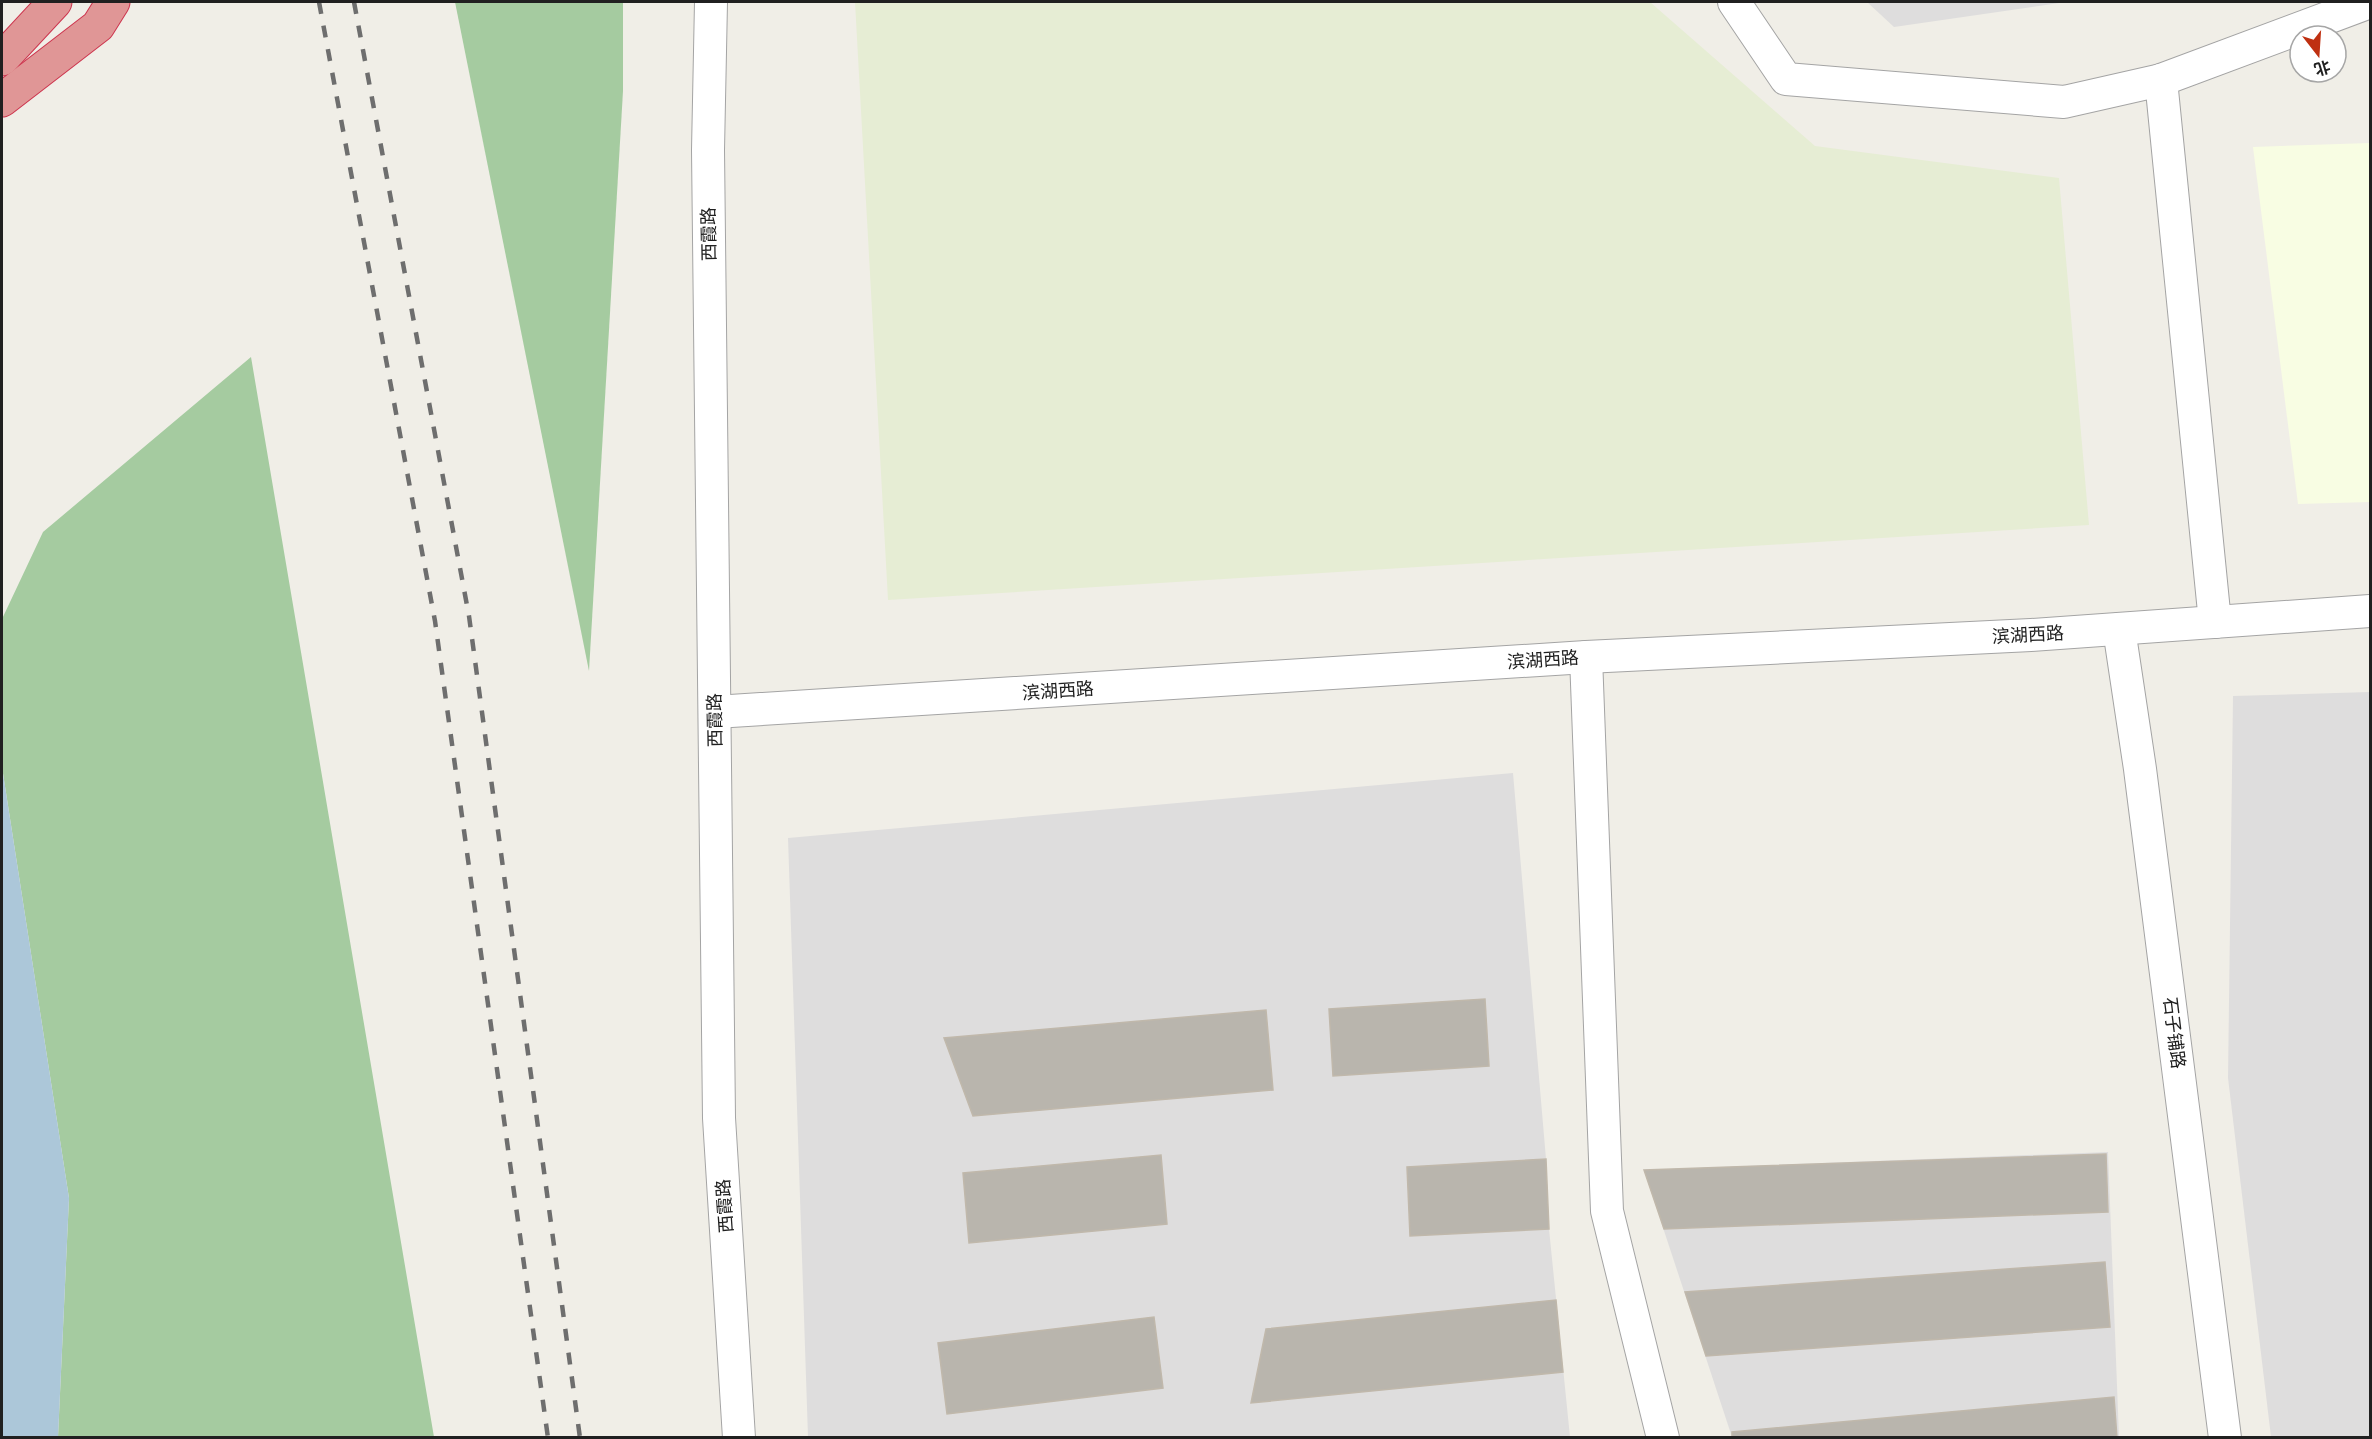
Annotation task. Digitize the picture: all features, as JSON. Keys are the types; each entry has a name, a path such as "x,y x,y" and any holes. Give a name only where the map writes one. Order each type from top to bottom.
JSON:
{"highway":[{"path":"2,58 55,2"},
{"path":"2,100 98,26 113,2"}],"street":[{"name":"西霞路","path":"711,2 708,150 719,1118 739,1437"},
{"path":"1734,2 1786,79 2064,102 2161,80 2370,2"},
{"path":"2161,80 2215,622"},
{"name":"滨湖西路","path":"715,712 1586,657 2119,629 2370,610"},
{"name":"石子铺路","path":"2119,629 2140,769 2225,1437"},
{"path":"1586,657 1607,1210 1663,1437"}],"shaded area":[{"path":"855,2 1650,2 1815,146 2059,178 2089,525 888,600"},
{"path":"1867,2 2066,2 1894,27"},
{"path":"2370,143 2370,502 2298,504 2253,147"},
{"path":"2370,692 2370,1437 2271,1437 2228,1078 2233,696"},
{"path":"1513,773 1546,1159 1549,1229 1570,1437 808,1437 788,838"},
{"path":"2108,1152 2119,1437 1732,1437 1644,1170"}],"green space":[{"path":"455,2 623,2 623,91 589,671"},
{"path":"251,357 434,1437 58,1437 69,1198 2,767 2,619 43,532"}],"water":[{"path":"2,767 69,1198 58,1437 2,1437"}],"building":[{"path":"1485,999 1489,1066 1333,1076 1329,1009"},
{"path":"1266,1010 1273,1090 973,1116 944,1038"},
{"path":"2106,1154 2108,1212 1664,1229 1644,1170"},
{"path":"1161,1155 1167,1224 969,1243 963,1173"},
{"path":"1546,1159 1549,1229 1410,1236 1407,1167"},
{"path":"2105,1262 2110,1327 1706,1356 1685,1292"},
{"path":"1556,1300 1563,1372 1251,1403 1266,1329"},
{"path":"1154,1317 1163,1388 947,1414 938,1343"},
{"path":"2114,1397 2117,1438 1732,1438 1732,1432"}],"railway":[{"path":"319,2 435,621 548,1438"},
{"path":"354,2 469,616 580,1438"}]}
